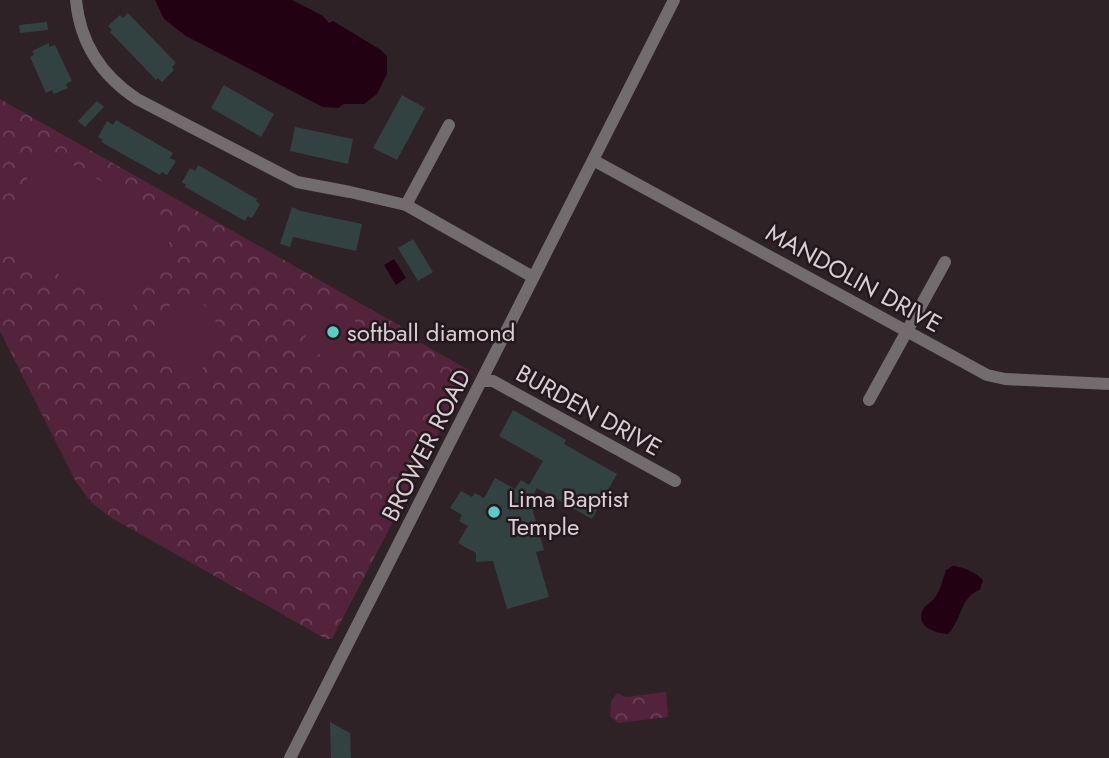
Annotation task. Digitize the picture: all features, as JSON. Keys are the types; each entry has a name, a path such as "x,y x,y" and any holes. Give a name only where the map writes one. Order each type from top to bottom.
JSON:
{"street":[{"path":"76,0 84,36 100,68 119,87 137,99 297,183 406,205 533,277"},
{"name":"BROWER ROAD","path":"290,758 674,0"},
{"path":"406,205 449,125"},
{"name":"MANDOLIN DRIVE","path":"593,160 988,375 1005,379 1109,384"},
{"path":"869,400 945,262"},
{"name":"BURDEN DRIVE","path":"481,381 493,381 675,481"}],"green space":[{"path":"0,99 418,336 421,343 469,370 469,375 332,639 326,639 110,517 91,502 76,482 0,331"},
{"path":"44,149 179,225 128,314 0,241 0,227"},
{"path":"176,294 192,298 204,306 213,315 217,326 214,350 196,375 152,348 150,339"},
{"name":"softball diamond","path":"325,304 348,314 358,326 358,346 351,354 342,358 330,359 304,341 316,309"},
{"path":"666,692 668,717 618,723 610,716 611,701 617,693 626,697"}],"shaded area":[{"path":"155,0 292,0 381,50 387,56 387,74 377,94 364,104 323,107 186,36 164,19"},
{"path":"394,259 406,278 396,285 384,265"},
{"path":"953,566 969,570 983,580 980,590 965,602 953,628 948,634 943,634 923,624 921,614 938,593 946,570"}],"building":[{"path":"128,13 176,63 172,67 174,70 162,82 158,78 156,80 110,32 112,30 108,26 120,15 123,18"},
{"path":"47,22 48,30 20,33 19,25"},
{"path":"49,43 49,47 55,45 72,81 66,84 68,88 54,94 52,90 46,93 30,57 34,55 32,51"},
{"path":"224,85 274,114 261,137 211,108"},
{"path":"402,95 425,108 397,160 373,148"},
{"path":"97,101 104,107 85,127 78,121"},
{"path":"116,120 173,153 170,158 176,161 167,175 162,172 160,175 101,142 103,140 98,137 107,121 113,125"},
{"path":"295,127 353,139 348,164 290,151"},
{"path":"198,165 257,199 260,204 252,218 248,216 245,221 185,187 182,182 190,168 195,171"},
{"path":"292,207 362,224 356,251 293,237 290,247 280,244"},
{"path":"413,239 433,272 418,281 398,248"},
{"name":"Lima Baptist Temple","path":"513,410 566,440 564,444 617,474 592,519 537,488 530,501 544,550 536,552 549,597 507,609 493,561 476,562 476,553 458,543 468,526 459,521 462,515 450,508 461,491 472,497 475,493 484,498 495,478 515,489 521,480 529,485 543,461 499,436"},
{"path":"330,722 350,733 351,758 331,758"}],"place":[{"name":"softball diamond","path":"333,332"},
{"name":"Lima Baptist Temple","path":"494,512"}]}
